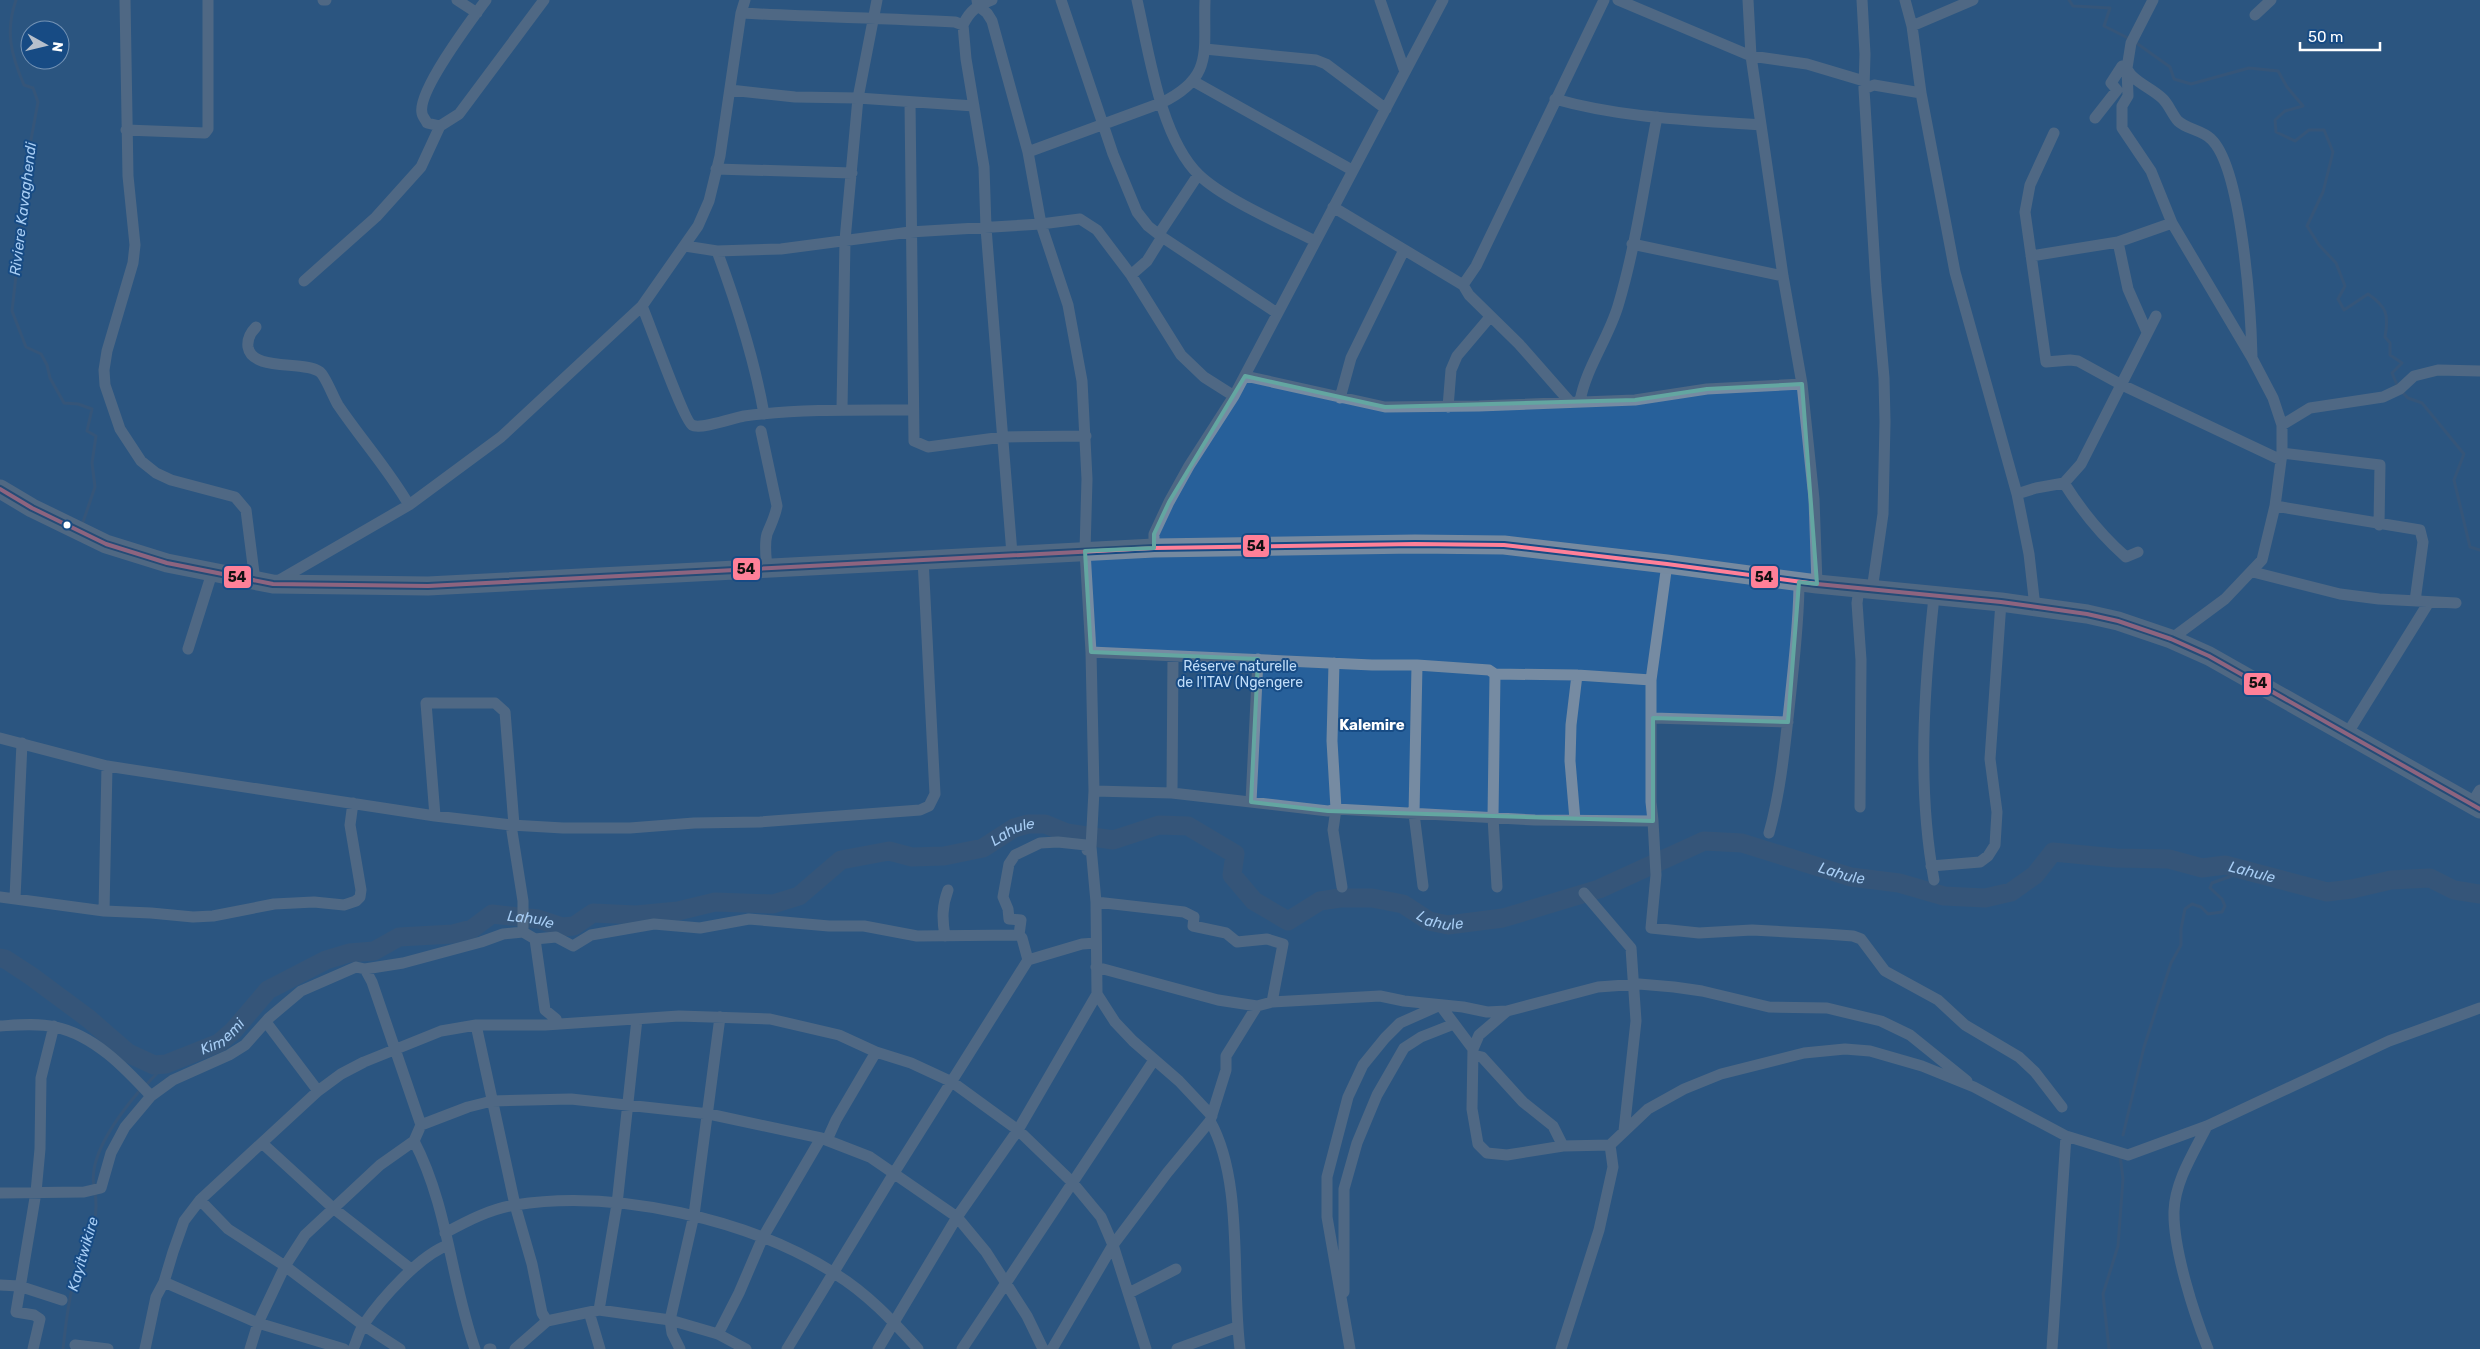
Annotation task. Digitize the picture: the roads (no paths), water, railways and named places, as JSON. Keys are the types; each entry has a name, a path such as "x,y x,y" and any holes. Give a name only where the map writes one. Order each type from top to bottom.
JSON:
{"highway":[{"path":"0,488 32,508 106,544 167,563 212,574 264,583 428,586 586,580 1012,554 1154,548 1415,544 1504,545 1808,583 1934,597 2001,602 2118,621 2171,639 2209,656 2347,734 2477,801"},
{"path":"0,497 32,508"}],"street":[{"path":"124,0 126,130 135,245 133,263 107,351 104,370 105,385 120,429 141,461 156,473 171,480 235,497 246,510 264,583 317,558 409,505 501,437 642,306 698,226 709,201 720,156 741,13 745,0"},
{"path":"126,130 205,132 208,129 208,0"},
{"path":"457,0 477,12"},
{"path":"440,126 427,123 421,112 424,98 435,76 486,0"},
{"path":"304,281 376,217 421,167 440,126 459,114 544,0"},
{"path":"842,409 845,240 858,98 877,0"},
{"path":"992,0 977,3 969,12 963,25 984,167 986,228 1012,554"},
{"path":"1061,0 1101,124 1138,212 1148,226 1160,236 1277,313"},
{"path":"1137,0 1161,103 1180,151 1198,175 1216,188 1315,241"},
{"path":"1028,152 1176,96 1193,81 1204,62 1205,0"},
{"path":"1380,0 1405,72"},
{"path":"1154,548 1154,534 1169,502 1245,376 1443,0"},
{"path":"1463,285 1476,266 1604,0"},
{"path":"1618,0 1751,56 1807,64 1864,81 1885,413 1883,514 1865,589 1857,604 1861,660 1860,807"},
{"path":"1748,0 1751,56 1760,125 1802,384 1814,499 1808,583 1799,613 1788,722 1777,804 1769,832"},
{"path":"1862,0 1865,54 1864,89"},
{"path":"1905,0 1912,26 1920,93 1955,272 2017,494 2029,554 2035,607"},
{"path":"1912,26 1973,0"},
{"path":"2153,0 2134,38 2127,68 2128,96 2122,106 2122,128 2151,172 2172,223 2252,358 2273,398 2282,425 2281,456 2275,506 2262,560 2253,572 2225,599 2171,639"},
{"path":"2255,15 2271,0"},
{"path":"977,3 987,13 992,22 1028,152 1042,224 1068,305 1082,381 1086,436 1084,552 1091,652 1094,791 1094,821 1091,849 1096,902 1097,994 1115,1022 1154,1060 1179,1081 1211,1119 1219,1137 1232,1196 1237,1328 1240,1349"},
{"path":"741,13 872,20 905,19 955,22 963,25"},
{"path":"1205,49 1316,60 1326,64 1386,109"},
{"path":"2094,118 2116,90 2111,83 2122,66 2127,68 2133,77 2162,99 2179,122 2212,139 2222,155 2239,215 2251,322 2252,358"},
{"path":"1193,81 1352,170"},
{"path":"1864,89 1874,85 1920,93"},
{"path":"730,90 795,97 858,98 974,106"},
{"path":"1555,99 1580,106 1657,117 1760,125"},
{"path":"910,102 912,410 914,441 921,446 1003,438 1086,436"},
{"path":"1575,402 1613,321 1624,286 1657,117"},
{"path":"2054,133 2026,197 2025,225 2046,362 2058,360 2078,361 2120,384 2281,456 2380,465 2379,525"},
{"path":"716,169 852,174"},
{"path":"1131,275 1147,261 1160,236 1198,175"},
{"path":"1333,207 1463,285 1469,295 1490,317 1575,402"},
{"path":"685,246 717,251 781,249 910,232 1042,224 1080,219 1097,230 1131,275 1181,355 1204,377 1234,396"},
{"path":"2031,256 2118,242 2172,223"},
{"path":"2118,242 2133,306 2147,332"},
{"path":"1632,244 1783,276"},
{"path":"1340,398 1351,358 1404,250"},
{"path":"717,251 740,316 758,382 764,414"},
{"path":"642,306 680,404 688,422 693,426 764,414 842,409 912,410"},
{"path":"2017,494 2036,488 2064,483 2081,464 2156,316"},
{"path":"1448,407 1451,370 1457,356 1490,317"},
{"path":"256,327 250,333 248,342 248,350 253,356 262,361 311,368 321,373 342,410 397,484 409,505"},
{"path":"2282,425 2310,408 2383,397 2397,391 2414,376 2438,370 2480,372"},
{"path":"1245,376 1385,407 1448,407 1635,400 1707,389 1802,384"},
{"path":"761,431 777,506 775,518 767,535 765,549 767,568"},
{"path":"2064,483 2076,502 2115,547 2126,557 2138,552"},
{"path":"2275,506 2379,525 2420,530 2423,542 2415,601"},
{"path":"0,738 108,766 435,816 513,825 562,828 630,828 694,823 760,822 920,810 929,806 935,794 923,559"},
{"path":"1667,564 1652,680 1651,802 1656,875 1651,928 1698,933 1752,930 1816,933 1853,936 1861,939 1885,971 1938,1000 1965,1024 2019,1057 2035,1072 2062,1107"},
{"path":"2253,572 2340,594 2456,603"},
{"path":"188,649 212,574"},
{"path":"1934,597 1930,639 1925,759 1928,848 1934,880"},
{"path":"1931,866 1980,862 1988,856 1995,845 1997,812 1990,759 2001,602"},
{"path":"2347,734 2429,602"},
{"path":"1091,652 1173,657 1417,665 1489,670 1495,674 1577,675 1652,680"},
{"path":"1172,794 1173,657"},
{"path":"1251,802 1258,659"},
{"path":"1334,663 1332,741 1336,809 1333,830 1342,887"},
{"path":"1417,665 1414,814 1423,886"},
{"path":"1495,674 1493,817 1496,887"},
{"path":"1576,820 1570,760 1571,725 1577,675"},
{"path":"435,816 426,702 495,703 505,712 513,825 523,908 523,932"},
{"path":"1653,718 1788,722"},
{"path":"15,898 22,743"},
{"path":"104,912 108,766"},
{"path":"1094,791 1172,794 1328,811 1336,809 1493,817 1653,821"},
{"path":"0,897 104,912 206,917 274,904 314,902 344,905 356,901 362,890 350,824 353,803"},
{"path":"1019,936 1022,930 1021,920 1009,919 1008,909 1002,897 1009,864 1015,854 1040,843 1058,842 1086,845 1087,850 1091,849"},
{"path":"945,936 942,918 944,901 948,890"},
{"path":"1584,893 1631,948 1636,1021 1624,1131"},
{"path":"1096,902 1184,912 1194,917 1193,926 1226,934 1237,942 1267,939 1283,944 1272,1002"},
{"path":"0,1194 84,1192 101,1188 111,1153 126,1127 152,1096 173,1080 229,1055 245,1045 266,1022 301,991 356,967 365,969 404,963 482,942 503,934 523,932 535,939 556,937 573,946 591,935 654,924 700,928 749,919 829,926 864,926 917,936 1019,936 1022,938 1028,960"},
{"path":"535,939 545,1010 556,1018 555,1024"},
{"path":"788,1349 894,1173 1028,960 1082,944 1096,943"},
{"path":"1096,967 1218,1000 1257,1006 1272,1002 1380,996 1487,1012 1507,1011 1598,987 1633,984 1702,991 1769,1007 1827,1008 1881,1021 1910,1035 1974,1087"},
{"path":"250,1349 258,1323 286,1266 305,1235 380,1165 414,1141 421,1125 372,982 365,969"},
{"path":"878,1349 957,1217 1018,1130 1097,994"},
{"path":"1440,1005 1473,1052 1482,1057 1523,1102 1553,1126 1563,1146"},
{"path":"1350,1349 1327,1217 1327,1177 1348,1096 1363,1065 1400,1023 1425,1010 1440,1005"},
{"path":"1052,1349 1114,1245 1167,1172 1211,1119 1226,1070 1226,1056 1257,1006"},
{"path":"1507,1011 1480,1034 1473,1052 1472,1109 1478,1144 1487,1153 1507,1155 1563,1146 1610,1145 1648,1108 1722,1074 1804,1053 1844,1049 1870,1051 1922,1066 1974,1087 2066,1136 2128,1155 2207,1126 2388,1041 2480,1008"},
{"path":"145,1349 156,1298 164,1282 184,1221 200,1200 318,1091 364,1062 441,1031 476,1026 555,1024 679,1016 770,1019 800,1025 839,1035 952,1082 1018,1130 1072,1182 1101,1217 1114,1245 1146,1349"},
{"path":"680,1349 672,1333 670,1320 694,1215 709,1114 720,1018"},
{"path":"600,1349 594,1311 617,1204 637,1019"},
{"path":"266,1022 318,1091"},
{"path":"1344,1316 1344,1189 1357,1143 1377,1095 1404,1048 1421,1037 1454,1024"},
{"path":"0,1026 54,1026 77,1034 89,1040 152,1096"},
{"path":"33,1349 40,1319 34,1315 16,1312 36,1192 40,1150 41,1078 54,1026"},
{"path":"476,1026 514,1205 532,1264 542,1313 547,1321"},
{"path":"718,1334 739,1293 763,1237 876,1052"},
{"path":"962,1349 1154,1060"},
{"path":"421,1125 468,1107 492,1101 562,1099 628,1104 709,1114 824,1139 870,1157 957,1217 986,1252 1035,1331 1043,1349"},
{"path":"2207,1126 2179,1184 2174,1211 2179,1248 2189,1294 2208,1349"},
{"path":"2052,1349 2066,1136"},
{"path":"414,1141 436,1194 465,1320 475,1349"},
{"path":"262,1143 333,1208 411,1268"},
{"path":"1560,1349 1599,1230 1613,1167 1610,1145"},
{"path":"200,1200 228,1229 286,1266 363,1325 400,1349"},
{"path":"445,1233 471,1219 514,1205 584,1201 694,1215 763,1237 834,1273 866,1296 895,1323 918,1349"},
{"path":"353,1349 363,1325 411,1268 428,1258 438,1248 448,1245"},
{"path":"1129,1293 1176,1270"},
{"path":"164,1282 258,1323 344,1349"},
{"path":"0,1285 19,1286 62,1300"},
{"path":"514,1349 547,1321 594,1311 670,1320 718,1334 746,1349"},
{"path":"1177,1349 1237,1328"},
{"path":"75,1345 108,1349"}],"waterway":[{"name":"Riviere Kavaghendi","path":"16,0 10,33 13,53 24,85 33,88 38,102 22,188 22,222 12,311 26,347 41,354 47,365 50,378 64,403 78,404 92,409 87,431 96,436 92,463 95,487 82,525"},
{"path":"2069,0 2073,6 2110,8 2104,26 2130,39"},
{"path":"2135,42 2170,67 2174,79 2191,84 2249,68 2278,71 2287,87 2303,106 2285,111 2275,120 2276,132 2295,141 2309,130 2324,130 2333,152 2323,192 2307,226 2319,245 2336,263 2345,286 2338,299 2344,310 2368,294 2383,308 2387,323 2385,337 2390,343 2390,355 2402,363 2392,373 2398,387"},
{"path":"2402,392 2408,398 2422,403 2464,454 2454,480 2470,547 2480,550"},
{"name":"Lahule","path":"0,958 5,959 31,976 89,1019 128,1053 154,1065 166,1064 219,1043 233,1031 268,990 326,960 349,953 374,951 399,937 453,934 472,929 492,914 538,919 562,927 574,926 593,913 636,915 678,911 715,902 773,904 799,896 841,860 889,851 912,857 944,856 983,848 1014,828 1028,824 1045,824 1067,833 1113,840 1159,825 1188,826 1235,854 1232,875 1254,901 1288,921 1320,901 1340,898 1372,898 1403,904 1429,921 1448,925 1503,918 1599,889 1704,841 1742,843 1851,877 1899,883 1944,896 1985,898 2011,892 2035,875 2053,852 2116,858 2169,859 2202,868 2225,865 2327,892 2352,889 2391,880 2430,878 2454,890 2480,894"},
{"path":"2123,1135 2144,1047 2171,963 2181,945 2181,929 2185,909 2192,904 2201,907 2208,914 2222,912 2225,906 2222,899 2210,888 2212,883 2237,874 2241,869"},
{"name":"Kayitwikire","path":"146,1085 166,1064"},
{"name":"Kayitwikire","path":"94,1186 93,1174 101,1148 124,1110 141,1089"},
{"path":"2109,1349 2103,1294 2118,1246 2123,1179 2120,1155"},
{"name":"Kayitwikire","path":"63,1349 74,1279 96,1215 95,1192"}],"district":[{"name":"Kalemire","path":"1372,725"}],"park label":[{"name":"Réserve naturelle de l'ITAV (Ngengere","path":"1240,674"}],"water label":[{"name":"Kimemi","path":"220,1034"}]}
